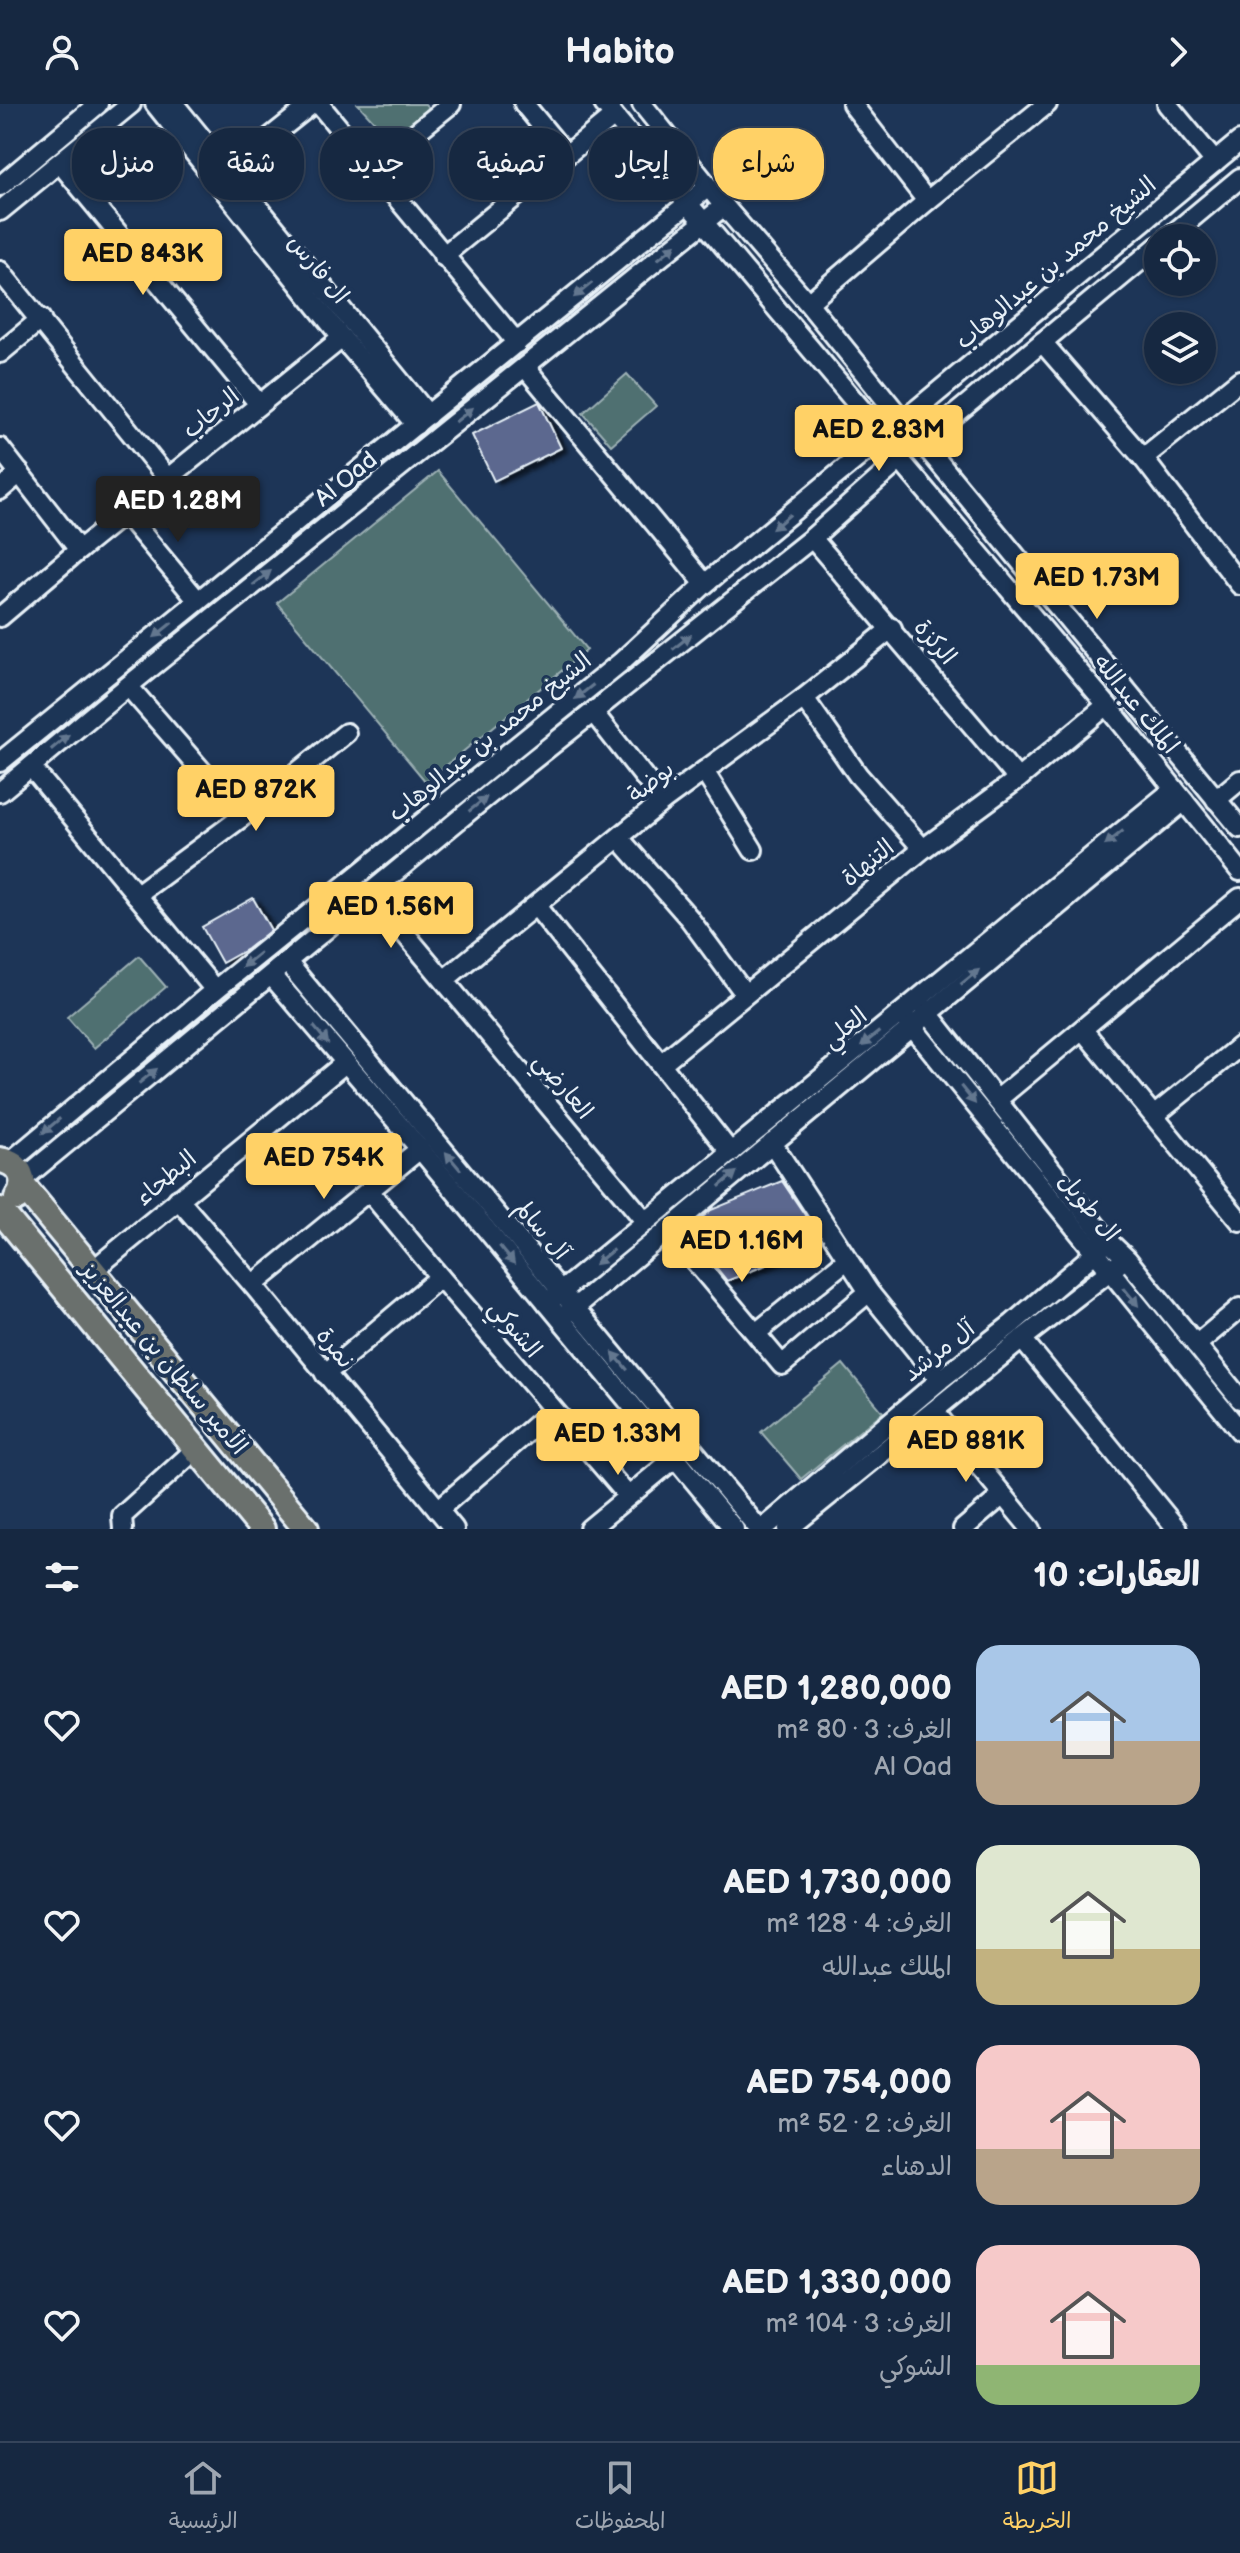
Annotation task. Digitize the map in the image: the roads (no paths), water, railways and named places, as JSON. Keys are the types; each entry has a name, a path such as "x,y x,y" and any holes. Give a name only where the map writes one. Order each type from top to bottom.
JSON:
{"main road":[{"path":"14,1172 16,1199 0,1208 262,1529"},
{"name":"الأمير سلطان بن عبدالعزيز","path":"14,1172 306,1529"}],"street":[{"path":"0,186 98,104"},
{"path":"0,211 131,104"},
{"name":"ال فارس","path":"155,104 342,338 422,420"},
{"name":"ال فارس","path":"174,104 199,134"},
{"path":"282,128 312,104"},
{"path":"319,104 339,128"},
{"path":"421,128 451,104"},
{"path":"524,104 544,128"},
{"path":"573,148 609,110 884,436 885,449 900,460 913,458 921,448 919,430 903,421 642,104"},
{"path":"852,104 927,201"},
{"path":"808,303 1047,104"},
{"path":"1167,104 1215,162"},
{"name":"الشيخ محمد بن عبدالوهاب","path":"903,421 1240,141"},
{"path":"60,163 259,404"},
{"path":"1185,224 1240,178"},
{"name":"Al Oad","path":"0,762 708,187"},
{"name":"ال فارس","path":"252,200 422,420"},
{"path":"398,200 517,343"},
{"path":"443,256 511,200"},
{"name":"Al Oad","path":"0,792 724,206"},
{"path":"922,442 1144,258"},
{"path":"0,271 168,479"},
{"path":"0,353 41,319"},
{"name":"الرحاب","path":"0,617 342,338"},
{"path":"1042,342 1143,458 1240,584"},
{"path":"525,367 705,584"},
{"path":"1143,458 1240,380"},
{"path":"884,436 891,425 903,421"},
{"name":"الشيخ محمد بن عبدالوهاب","path":"14,1172 215,990 621,662 705,584 884,436"},
{"name":"الملك عبدالله","path":"922,442 1240,828"},
{"path":"0,448 79,550"},
{"name":"الشيخ محمد بن عبدالوهاب","path":"14,1172 271,975 454,824 812,538 900,460"},
{"name":"الملك عبدالله","path":"900,460 1107,705 1240,871"},
{"path":"0,490 20,473"},
{"path":"125,513 198,601"},
{"name":"الركزة","path":"812,538 1018,779"},
{"name":"بوضة","path":"444,980 663,801 804,698 892,628"},
{"path":"128,686 242,817"},
{"path":"804,698 858,775 923,849"},
{"name":"التنهاة","path":"662,1063 923,849 1018,779 1107,705"},
{"path":"593,712 663,801"},
{"path":"136,895 242,817 346,733"},
{"path":"31,767 215,990"},
{"path":"704,771 753,850"},
{"path":"1216,800 1240,780"},
{"name":"العلي","path":"568,1313 772,1143 922,1006 1179,795"},
{"path":"440,807 454,824"},
{"path":"619,838 689,918 745,994"},
{"name":"العارضي","path":"370,892 646,1222"},
{"path":"998,1099 1240,898"},
{"path":"536,906 731,1153"},
{"name":"آل سالم","path":"287,962 561,1291 568,1313 675,1458 734,1529"},
{"name":"آل سالم","path":"271,975 547,1303 568,1313 761,1529"},
{"name":"ال طويل","path":"922,1006 998,1099 1102,1247 1109,1269 1240,1431"},
{"name":"العلي","path":"547,1303 731,1153 906,1020"},
{"name":"ال طويل","path":"906,1020 1102,1247 1127,1259 1240,1399"},
{"path":"1083,1030 1155,1115 1233,1197 1240,1221"},
{"path":"1155,1115 1240,1046"},
{"name":"البطحاء","path":"92,1271 345,1063"},
{"path":"772,1143 869,1292 940,1380"},
{"path":"253,1285 420,1149"},
{"name":"الشوكي","path":"369,1191 628,1496"},
{"name":"نمرة","path":"178,1199 454,1529"},
{"path":"668,1229 782,1365 869,1292"},
{"name":"آل مرشد","path":"761,1529 1102,1247"},
{"path":"756,1333 848,1259"},
{"name":"آل مرشد","path":"788,1529 1109,1269 1127,1259"},
{"path":"325,1374 440,1277"},
{"path":"1196,1345 1240,1308"},
{"path":"1022,1339 1177,1529"},
{"path":"438,1510 553,1410"},
{"path":"934,1411 1031,1529"},
{"path":"123,1529 122,1516 195,1450"},
{"path":"589,1529 675,1458"},
{"path":"963,1529 1003,1495"}]}
